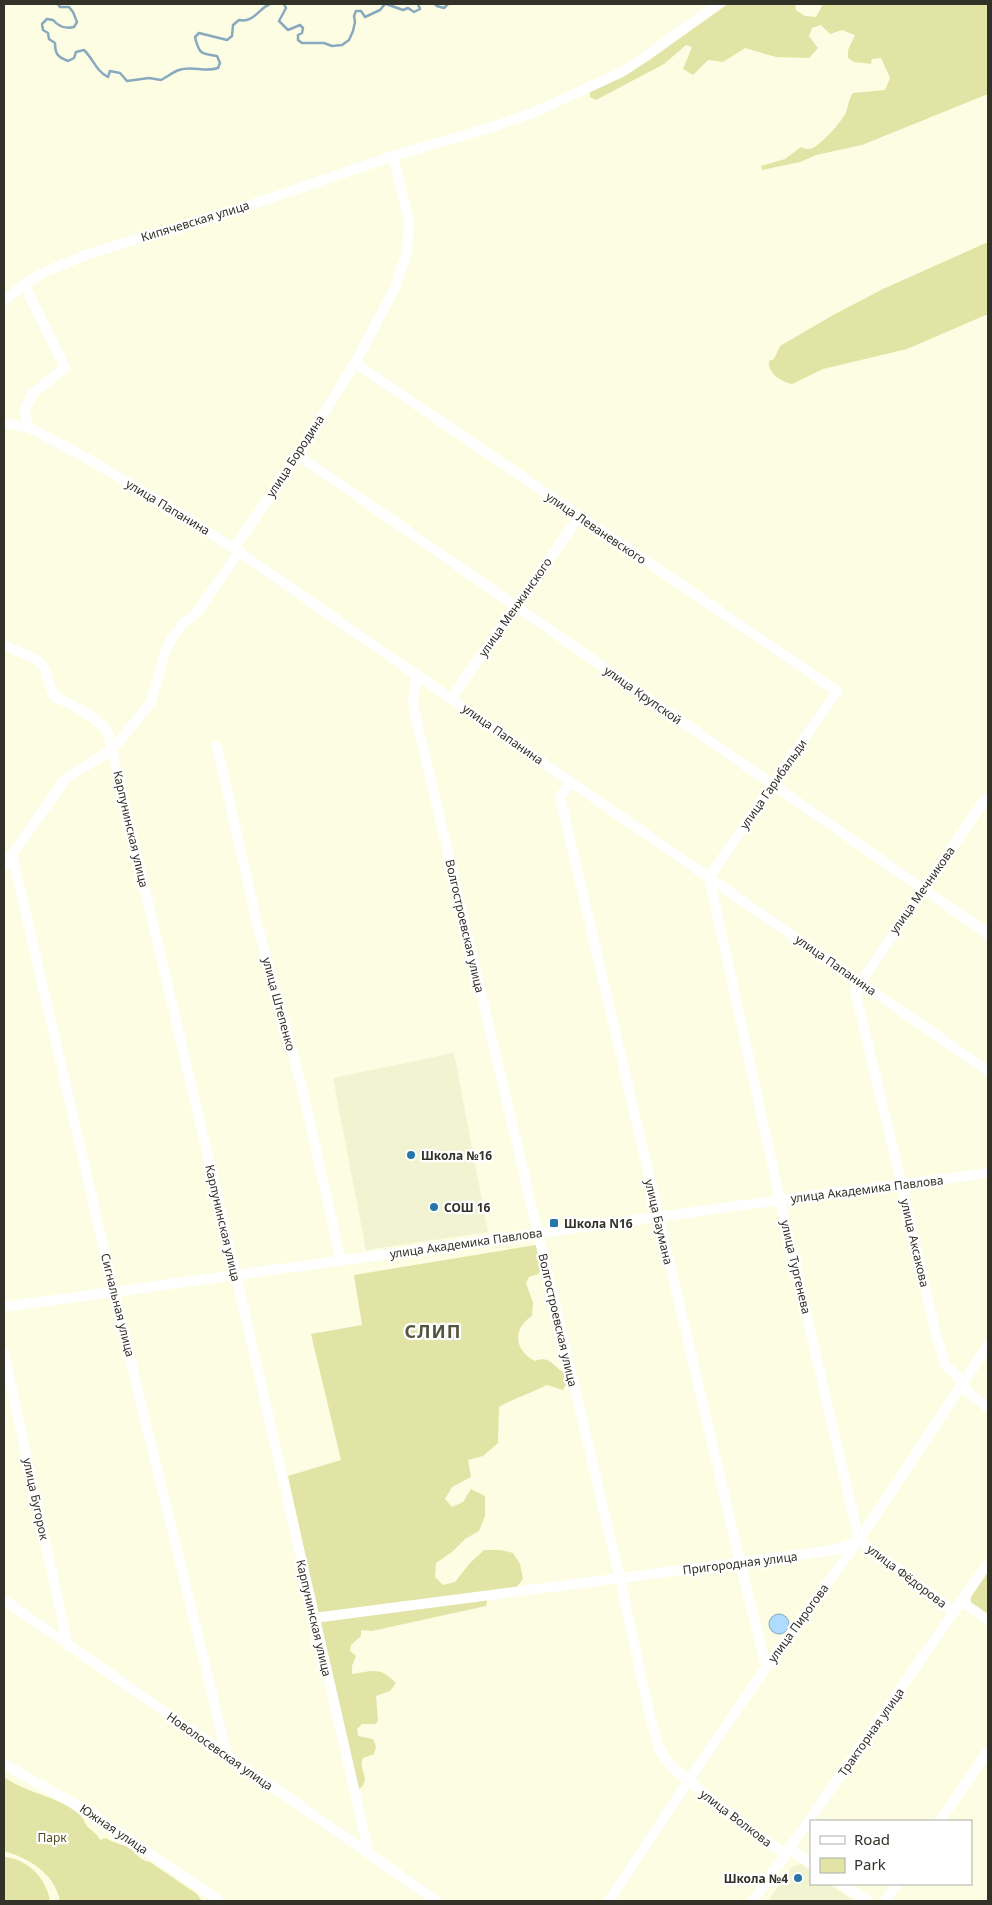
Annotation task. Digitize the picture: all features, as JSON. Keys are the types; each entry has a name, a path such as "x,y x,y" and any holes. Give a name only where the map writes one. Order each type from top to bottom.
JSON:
{"street":[{"name":"Кипячевская улица","path":"4,301 24,284 46,271 86,255 149,235 195,224 393,156 515,120 620,73 718,4"},
{"name":"улица Бородина","path":"4,866 66,778 112,750 151,702 165,652 172,638 197,612 355,363 396,286 407,251 409,220 393,156"},
{"path":"24,284 65,368 32,394 24,413 30,428"},
{"name":"улица Леваневского","path":"355,363 837,691"},
{"name":"улица Папанина","path":"4,422 30,428 81,455 237,550 988,1071"},
{"name":"улица Крупской","path":"298,455 988,934"},
{"name":"улица Менжинского","path":"451,698 579,516"},
{"name":"Карпунинская улица","path":"4,645 37,660 44,667 54,696 90,715 101,723 108,733 236,1275 369,1854"},
{"name":"Волгостроевская улица","path":"416,673 413,705 620,1579 652,1726 664,1757 688,1781"},
{"name":"улица Гарибальди","path":"709,877 837,691"},
{"name":"улица Штепенко","path":"217,746 257,924 303,1092 341,1261"},
{"name":"улица Баумана","path":"571,782 560,797 740,1562 764,1659 769,1663"},
{"name":"улица Мечникова","path":"860,982 987,800"},
{"name":"Сигнальная улица","path":"12,854 114,1292 227,1755"},
{"name":"улица Тургенева","path":"709,877 780,1200 859,1540"},
{"name":"улица Аксакова","path":"860,982 855,991 935,1331 946,1366 963,1381 966,1390 988,1408"},
{"name":"улица Академика Павлова","path":"4,1307 988,1173"},
{"name":"улица Пирогова","path":"609,1901 769,1663 859,1540 988,1345"},
{"name":"улица Бугорок","path":"4,1353 68,1646"},
{"name":"Пригородная улица","path":"314,1618 835,1550 859,1540"},
{"name":"улица Фёдорова","path":"859,1540 955,1612"},
{"name":"Тракторная улица","path":"753,1901 988,1563"},
{"name":"Новолосевская улица","path":"4,1600 437,1901"},
{"name":"улица Фёдорова","path":"962,1602 988,1620"},
{"path":"941,1820 988,1751"},
{"name":"Южная улица","path":"4,1764 94,1815 219,1901"},
{"name":"улица Волкова","path":"688,1781 742,1824 787,1852 810,1863"},
{"path":"843,1885 868,1901"},
{"path":"885,1901 896,1885"}],"shaded area":[{"name":"Школа №16","path":"454,1053 488,1232 366,1250 333,1078"},
{"name":"Школа №4","path":"801,1864 810,1870 810,1885 830,1885 854,1901 768,1901 792,1867"}],"green space":[{"path":"728,4 795,4 796,10 805,16 816,17 823,4 988,4 988,94 862,145 762,170 761,166 785,159 801,147 812,149 822,141 844,116 853,93 885,90 890,78 881,58 872,59 871,64 854,62 848,58 848,50 855,35 842,30 830,34 821,25 812,28 809,36 818,48 809,58 776,57 745,48 723,62 708,60 693,75 683,69 692,47 686,45 664,64 596,100 590,97 590,92 648,61"},
{"path":"988,242 988,314 907,349 823,369 792,384 780,379 770,369 769,361 774,359 780,346 883,289"},
{"path":"536,1245 542,1269 538,1274 529,1277 526,1283 533,1303 532,1316 521,1327 518,1339 523,1351 528,1356 535,1361 544,1359 551,1362 564,1373 567,1383 563,1390 547,1385 499,1407 498,1443 483,1456 468,1460 471,1477 452,1487 445,1499 452,1507 463,1502 471,1489 485,1496 485,1516 479,1531 465,1539 452,1552 436,1563 435,1577 443,1585 455,1582 470,1563 484,1550 500,1550 513,1553 520,1564 523,1579 515,1589 488,1595 486,1606 372,1631 361,1630 361,1636 351,1645 350,1651 356,1656 352,1666 352,1674 376,1671 385,1674 396,1683 390,1691 376,1696 378,1721 375,1724 362,1724 357,1729 358,1736 373,1739 376,1747 374,1754 363,1758 362,1767 365,1779 362,1787 357,1791 288,1476 341,1460 311,1334 362,1325 354,1275"},
{"path":"988,1572 988,1615 971,1604 971,1597"},
{"name":"Парк","path":"4,1777 13,1783 73,1809 100,1840 106,1838 129,1848 142,1859 150,1862 197,1894 202,1901 60,1901 53,1883 47,1875 23,1858 4,1851"},
{"path":"4,1857 21,1861 34,1871 40,1877 50,1901 4,1901"}],"water":[{"path":"779,1614 786,1617 789,1624 786,1631 779,1634 772,1631 769,1624 772,1617"}],"waterway":[{"path":"58,4 60,7 69,7 77,22 74,27 68,28 47,19 42,24 43,30 48,33 49,39 55,43 55,49 59,56 68,61 74,58 76,52 84,50 108,77 110,71 120,73 127,81 149,78 161,80 179,70 218,68 220,63 217,56 207,55 202,52 198,47 195,37 199,33 227,40 232,36 233,25 239,20 252,18 270,4"},
{"path":"284,4 286,8 279,21 288,30 300,25 303,28 302,33 298,35 298,40 302,43 324,43 332,46 342,45 349,40 353,31 356,11 361,11 365,17 380,10 385,4"},
{"path":"386,4 403,10 408,8 414,12 420,9 418,4"},
{"path":"435,4 444,8 448,4"}],"place":[{"name":"Школа №16","path":"411,1155"},
{"name":"СОШ 16","path":"434,1207"},
{"name":"Школа N16","path":"554,1223"},
{"name":"Школа №4","path":"798,1878"}],"district":[{"name":"СЛИП","path":"433,1331"}]}
